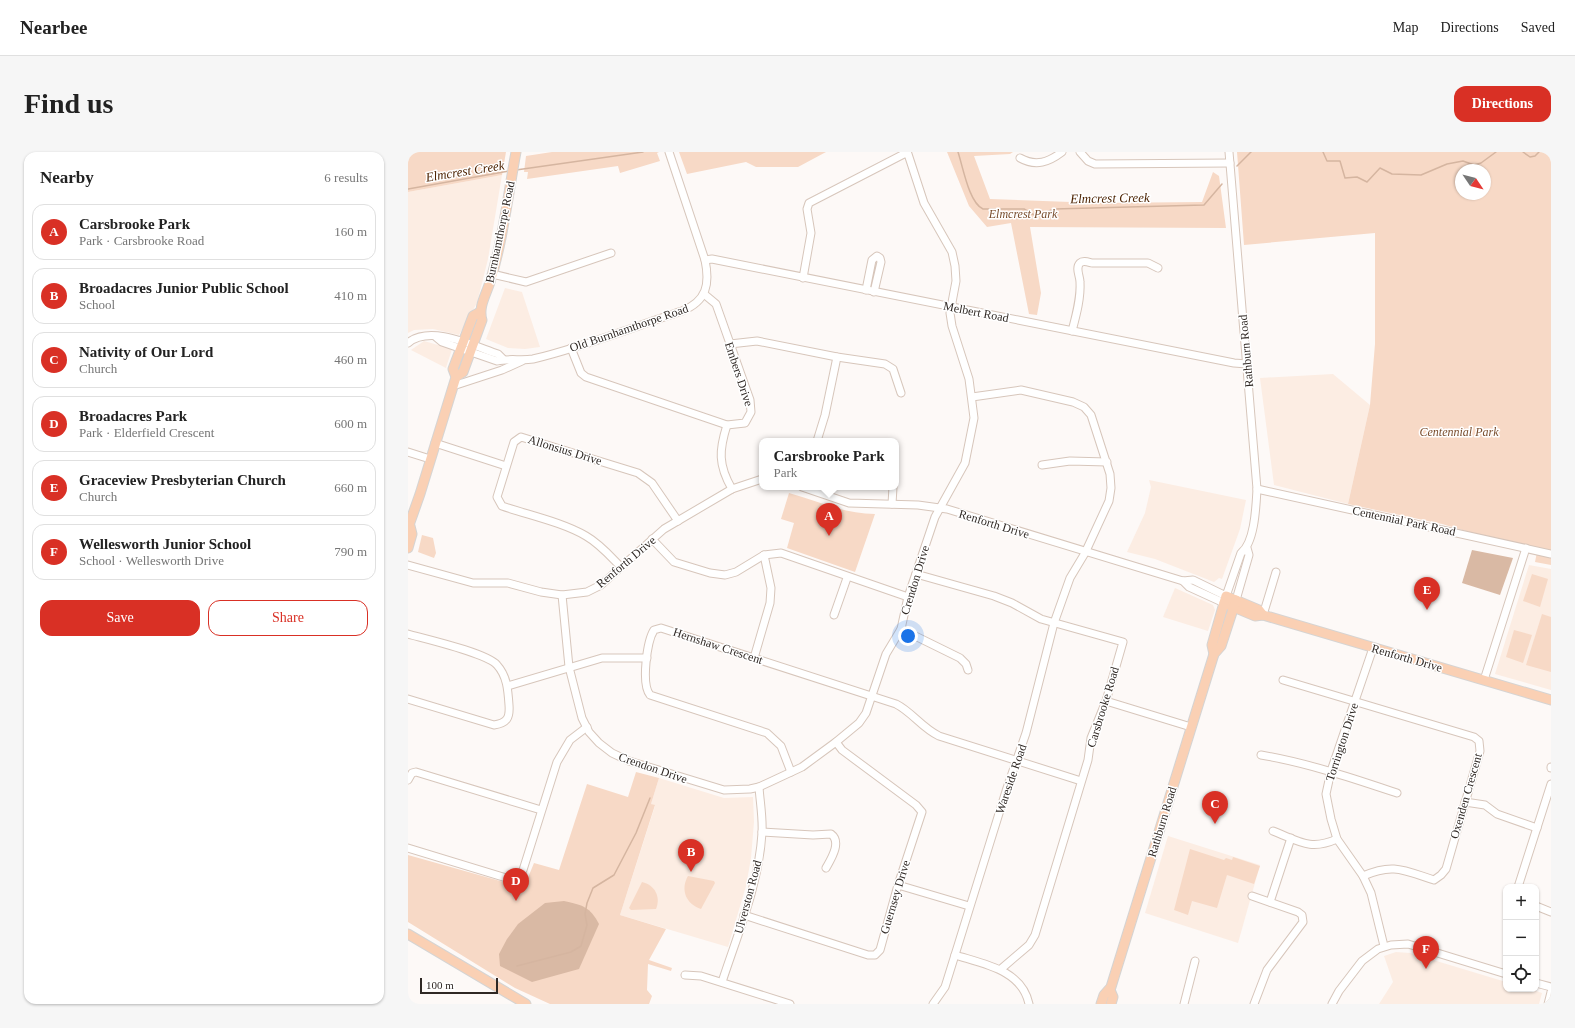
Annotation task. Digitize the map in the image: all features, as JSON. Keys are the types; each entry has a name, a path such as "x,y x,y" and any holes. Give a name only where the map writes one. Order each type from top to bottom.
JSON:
{"main road":[{"name":"Burnhamthorpe Road","path":"454,381 463,372 482,320 480,312 492,274 516,152"},
{"name":"Burnhamthorpe Road","path":"408,548 412,534 409,527 454,381 453,369 473,316 480,312"},
{"name":"Renforth Drive","path":"1225,599 1255,616 1263,615 1551,700"},
{"name":"Rathburn Road","path":"1214,654 1212,645 1225,599"},
{"name":"Rathburn Road","path":"1101,1004 1104,995 1110,990 1214,654 1221,646 1235,604"},
{"path":"408,934 526,1004"},
{"name":"Rathburn Road","path":"1110,990 1113,997 1111,1004"}],"street":[{"path":"669,152 705,260 708,278 704,294"},
{"path":"1020,158 1031,162 1042,163 1062,152"},
{"path":"1080,152 1088,161 1095,164 1230,163"},
{"name":"Rathburn Road","path":"1229,152 1257,488 1255,513 1247,548 1249,555 1235,604"},
{"name":"Crendon Drive","path":"562,595 569,667 580,713 587,728 603,747 628,761 724,790 759,787 812,761 859,723 866,713 886,654 901,629 908,598 939,508 965,463 974,418 969,379 952,326 951,308 956,281 952,252 924,203 909,156 906,154 813,199 809,203 807,209 811,227 811,238 803,278"},
{"path":"492,274 526,282 611,253"},
{"path":"866,290 872,260 877,256 880,258 881,262 874,292"},
{"name":"Melbert Road","path":"705,260 712,259 951,308 1234,363 1247,364"},
{"path":"1072,331 1080,283 1078,271 1079,264 1084,261 1092,263 1148,263 1158,268"},
{"name":"Embers Drive","path":"704,294 716,304 750,400 751,412 745,423 727,425"},
{"name":"Old Burnhamthorpe Road","path":"454,381 502,370 522,361 571,348 690,308 704,294"},
{"name":"Old Burnhamthorpe Road","path":"408,343 420,336 436,337 444,335 461,345 498,354 504,359 522,361"},
{"path":"730,344 757,341 837,357 858,359 888,365 893,370 901,393"},
{"path":"571,348 581,373 586,377 727,425 720,453 721,462 732,489"},
{"path":"818,438 825,415 837,357"},
{"path":"502,370 504,359"},
{"name":"Wareside Road","path":"934,1004 945,986 969,906 1017,761 1054,623 1070,578 1085,552 1109,501 1111,488 1107,462 1091,415 1084,407 1079,404 1021,390 972,397"},
{"name":"Allonsius Drive","path":"622,566 587,536 574,530 502,506 497,496 514,442 521,437 638,473 652,483 678,521"},
{"path":"435,443 506,466"},
{"path":"408,452 430,459"},
{"path":"1042,465 1070,461 1107,462"},
{"name":"Renforth Drive","path":"408,565 473,583 508,583 541,592 562,595 578,594 594,589 622,566 652,538 678,521 732,489 759,480"},
{"name":"Centennial Park Road","path":"1257,488 1551,554"},
{"name":"Renforth Drive","path":"811,490 849,503 892,504 939,508 958,513 1085,552 1150,570 1183,581 1189,588 1225,599"},
{"path":"892,504 893,490"},
{"path":"652,538 674,562 710,573 730,574 764,555 781,553 846,578 908,598"},
{"name":"Rathburn Road","path":"1225,599 1241,553 1247,548"},
{"path":"1484,680 1526,548"},
{"path":"754,658 770,604 771,588 764,555"},
{"path":"1263,615 1276,572"},
{"name":"Carsbrooke Road","path":"916,574 1004,599 1037,617 1123,642 1106,701 1091,738 1088,760 1035,935 1029,946 1001,969"},
{"path":"834,615 846,578"},
{"name":"Hernshaw Crescent","path":"791,772 781,746 767,734 650,695 646,691 647,658 650,636 654,630 661,628 901,706 925,729 939,736 1081,782"},
{"path":"901,629 960,658 966,664 968,670"},
{"path":"408,634 487,658 498,665 504,674 508,686 509,715 507,720 502,724 494,725 408,700"},
{"name":"Torrington Drive","path":"1373,648 1356,702 1331,771 1326,794 1337,839 1352,863 1363,876 1371,893 1384,946"},
{"path":"508,686 602,658 647,658"},
{"name":"Oxenden Crescent","path":"1284,680 1474,737 1479,741 1480,751 1466,802 1446,869 1442,875 1434,880 1395,868 1379,869 1363,876"},
{"path":"1106,701 1191,727"},
{"path":"408,848 513,880 518,878 523,870 553,771 561,751 574,736 587,728"},
{"name":"Guernsey Drive","path":"744,915 873,955 880,950 898,885 921,818 921,811 842,750 836,742"},
{"path":"1261,755 1295,761 1331,771 1396,793"},
{"path":"408,780 412,773 416,772 541,810"},
{"path":"1519,884 1551,784"},
{"name":"Ulverston Road","path":"722,982 758,868 762,832 759,787"},
{"path":"1466,802 1485,805 1497,814 1537,828"},
{"path":"1273,830 1291,838 1314,845 1324,845 1337,839"},
{"path":"762,832 813,835 831,834 835,838 836,842 826,868"},
{"path":"1270,902 1291,838"},
{"path":"898,885 969,906"},
{"path":"1252,896 1298,912 1302,915 1303,922 1267,970 1254,1004"},
{"path":"1539,907 1551,912"},
{"path":"1332,1004 1339,991 1362,961 1375,950 1384,946 1408,944 1503,973"},
{"path":"955,955 1001,969 1017,982 1027,994 1029,1004"},
{"path":"1184,1004 1195,961"},
{"path":"685,975 701,976 790,1004"},
{"path":"1539,984 1551,987"},
{"path":"1548,1004 1551,992"}],"shaded area":[{"path":"502,175 488,259 477,303 459,335 433,329 414,330 408,333 408,192"},
{"path":"505,288 522,292 540,347 525,349 508,348 486,339"},
{"path":"424,341 452,349 446,368 411,350"},
{"path":"1333,374 1370,405 1348,504 1274,485 1260,378"},
{"path":"1149,480 1246,500 1240,529 1222,579 1219,578 1214,582 1155,559 1127,552 1145,513 1151,487"},
{"path":"1472,550 1513,558 1500,595 1462,583"},
{"path":"1529,565 1551,569 1551,690 1495,674"},
{"path":"1175,588 1213,605 1215,610 1208,631 1163,617"},
{"path":"659,778 724,798 753,797 754,822 751,858 746,886 728,947 620,915 655,806 651,804"},
{"path":"1168,836 1260,865 1238,943 1145,913"},
{"path":"564,901 576,904 589,910 599,924 579,969 532,982 500,966 499,954 507,939 518,924 545,903"},
{"path":"1396,952 1410,953 1503,981 1503,992 1542,993 1539,1004 1379,1004 1393,982 1384,956"}],"green space":[{"path":"408,152 506,152 502,175 408,192"},
{"path":"552,152 659,152 657,153 660,161 620,173 618,166 527,179 528,172 524,172 526,156"},
{"path":"679,152 826,152 798,167 756,167 746,162 687,174"},
{"name":"Elmcrest Park","path":"947,152 1013,152 1010,154 974,156 990,199 1098,203 1202,202 1213,172 1219,176 1226,228 1030,227 1041,293 1037,315 1029,314 1011,223 987,227 969,206"},
{"name":"Centennial Park","path":"1237,152 1551,152 1551,565 1535,562 1537,552 1442,524 1348,504 1370,405 1375,344 1375,233 1244,245"},
{"path":"789,493 853,512 875,514 855,572 787,548 794,523 781,519"},
{"path":"422,535 433,538 436,553 434,558 418,552"},
{"path":"1532,574 1548,579 1540,607 1523,601"},
{"path":"1542,614 1551,617 1551,672 1526,665"},
{"path":"1514,630 1532,635 1523,663 1506,657"},
{"path":"636,772 659,778 651,804 655,805 620,915 666,929 649,960 672,968 671,971 648,964 647,990 652,996 649,1004 550,1004 515,988 408,922 408,855 518,886 527,880 534,863 559,870 587,784 628,797"},
{"path":"1190,849 1224,860 1226,858 1232,860 1233,857 1260,866 1254,884 1227,875 1217,908 1192,901 1188,915 1174,910"},
{"path":"688,876 714,881 715,883 701,909 692,904 686,896 685,886"},
{"path":"642,882 650,886 656,892 658,900 656,909 631,910 629,908"}],"waterway":[{"name":"Elmcrest Creek","path":"516,170 643,152"},
{"name":"Elmcrest Creek","path":"958,152 970,192 978,205 983,209 1024,209 1036,216 1054,209 1204,205 1222,184"},
{"name":"Elmcrest Creek","path":"1237,166 1251,152"},
{"name":"Elmcrest Creek","path":"1323,152 1327,161 1340,161 1345,178 1357,177 1367,182 1380,168 1392,174 1421,175 1447,164 1463,161 1474,165 1481,163 1496,152"},
{"name":"Elmcrest Creek","path":"1523,152 1530,157 1535,156 1539,152"},
{"name":"Elmcrest Creek","path":"408,189 509,171"},
{"path":"517,966 571,952 581,946 587,925 585,914 587,903 593,888 614,875 636,833 650,798"}],"place":[{"name":"Carsbrooke Park","path":"829,536"},
{"name":"Graceview Presbyterian Church","path":"1427,610"},
{"name":"Nativity of Our Lord","path":"1215,824"},
{"name":"Broadacres Junior Public School","path":"691,872"},
{"name":"Broadacres Park","path":"516,901"},
{"name":"Wellesworth Junior School","path":"1426,969"}]}
